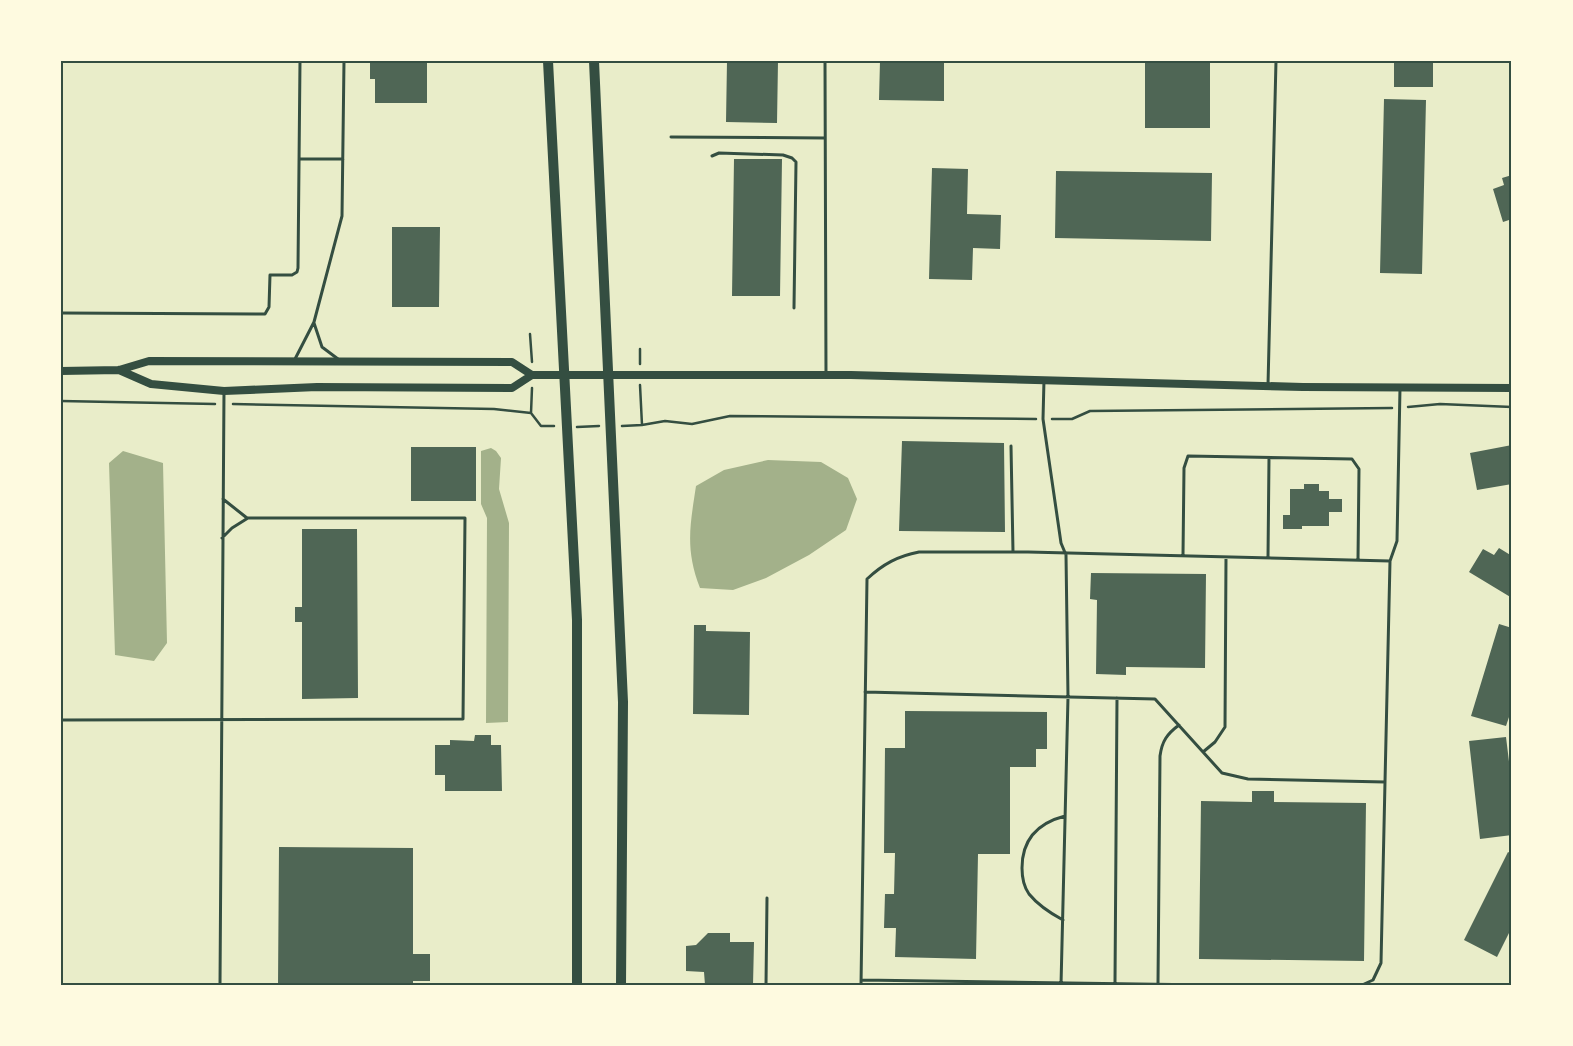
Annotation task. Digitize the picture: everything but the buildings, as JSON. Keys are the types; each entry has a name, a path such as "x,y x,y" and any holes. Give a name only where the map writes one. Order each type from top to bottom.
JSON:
{"main road":[{"path":"548,61 577,620 577,985"},
{"path":"594,61 622,702 621,985"}],"street":[{"path":"61,371 119,370 149,361 512,362 532,375 564,376 826,375 1268,386 1512,388"},
{"path":"119,370 151,384 224,391 317,387 512,388 532,375"}],"lane":[{"path":"61,313 265,314 269,307 270,275 292,275 297,272 298,268 300,61"},
{"path":"294,362 314,322 342,216 344,61"},
{"path":"825,61 826,375"},
{"path":"1268,386 1276,61"},
{"path":"671,137 825,138"},
{"path":"712,156 719,153 783,155 792,158 796,162 794,308"},
{"path":"299,159 343,159"},
{"path":"314,322 322,347 341,361"},
{"path":"1044,380 1043,419 1061,543 1066,555 1068,697 1061,983"},
{"path":"1362,985 1373,980 1381,963 1390,561 1397,541 1400,388"},
{"path":"220,985 224,391"},
{"path":"1011,446 1013,552"},
{"path":"1183,555 1184,468 1188,456 1352,459 1359,469 1358,560"},
{"path":"1268,558 1269,458"},
{"path":"223,499 248,518"},
{"path":"61,720 463,719 465,518 248,518 240,522 222,538"},
{"path":"1208,985 861,983 867,580 880,567 902,555 919,552 1183,555 1390,561"},
{"path":"1203,752 1215,742 1225,727 1226,556"},
{"path":"865,692 1155,699 1222,773 1248,779 1385,782"},
{"path":"1115,983 1117,698"},
{"path":"1158,984 1160,756 1161,745 1168,734 1179,725"},
{"path":"1063,920 1046,910 1028,892 1022,876 1022,860 1031,834 1048,821 1065,816"},
{"path":"766,985 767,898"}],"path":[{"path":"530,334 531,413 541,426 568,428 642,425 665,421 692,424 730,416 1072,419 1090,411 1400,408 1440,404 1512,407"},
{"path":"640,349 642,425"},
{"path":"61,401 494,409 531,413"}],"shaded area":[{"path":"491,448 501,458 499,489 509,523 508,722 486,723 487,518 481,504 481,451"},
{"path":"123,451 163,463 167,643 154,661 115,655 109,463"},
{"path":"768,460 821,462 848,478 857,499 846,530 809,555 766,578 733,590 700,588 692,561 690,537 696,486 724,470"}]}
